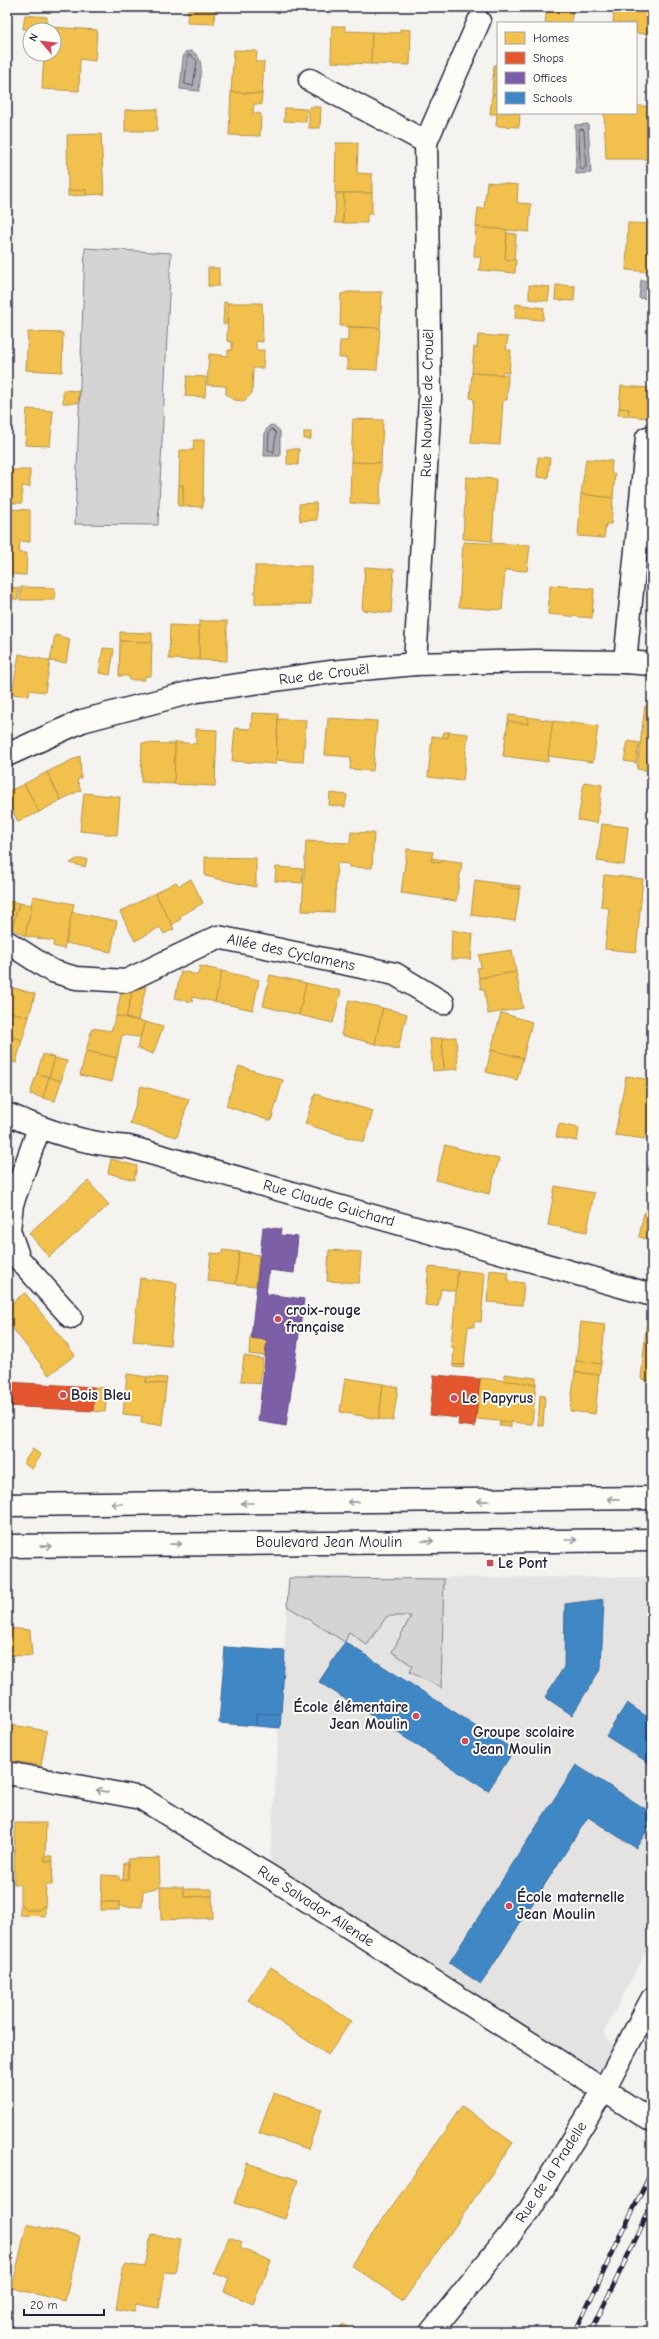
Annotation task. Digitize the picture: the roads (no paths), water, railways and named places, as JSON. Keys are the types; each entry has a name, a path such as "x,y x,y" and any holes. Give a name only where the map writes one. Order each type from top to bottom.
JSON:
{"street":[{"name":"Rue Nouvelle de Crouël","path":"415,664 430,398 426,142 479,21"},
{"path":"310,80 426,142"},
{"path":"625,662 647,438"},
{"name":"Rue de Crouël","path":"7,754 82,721 196,691 331,672 415,664 625,662 652,664"},
{"name":"Allée des Cyclamens","path":"7,942 52,971 76,978 126,981 218,937 395,974 443,1003"},
{"name":"Rue Claude Guichard","path":"7,1114 39,1128 98,1145 129,1147 652,1295"},
{"path":"39,1128 12,1204 9,1230 19,1259 71,1317"},
{"path":"7,1505 652,1498"},
{"name":"Boulevard Jean Moulin","path":"7,1546 652,1540"},
{"name":"Rue Salvador Allende","path":"7,1773 140,1798 269,1876 652,2121"},
{"name":"Rue de la Pradelle","path":"431,2332 529,2210 612,2095 652,1999"}],"water":[{"path":"191,51 196,54 200,62 201,73 199,91 180,89 183,58 185,52"},
{"path":"588,124 591,173 576,174 575,125"},
{"path":"641,280 652,281 652,299 639,298"},
{"path":"273,425 280,431 280,456 264,456 265,432 269,426"}],"railway":[{"path":"575,2332 652,2170"},
{"path":"591,2332 652,2205"}],"place":[{"name":"croix-rouge française","path":"278,1319"},
{"name":"Bois Bleu","path":"63,1395"},
{"name":"Le Papyrus","path":"454,1398"},
{"name":"Le Pont","path":"490,1563"},
{"name":"École élémentaire Jean Moulin","path":"416,1716"},
{"name":"Groupe scolaire Jean Moulin","path":"465,1741"},
{"name":"École maternelle Jean Moulin","path":"509,1906"}]}
